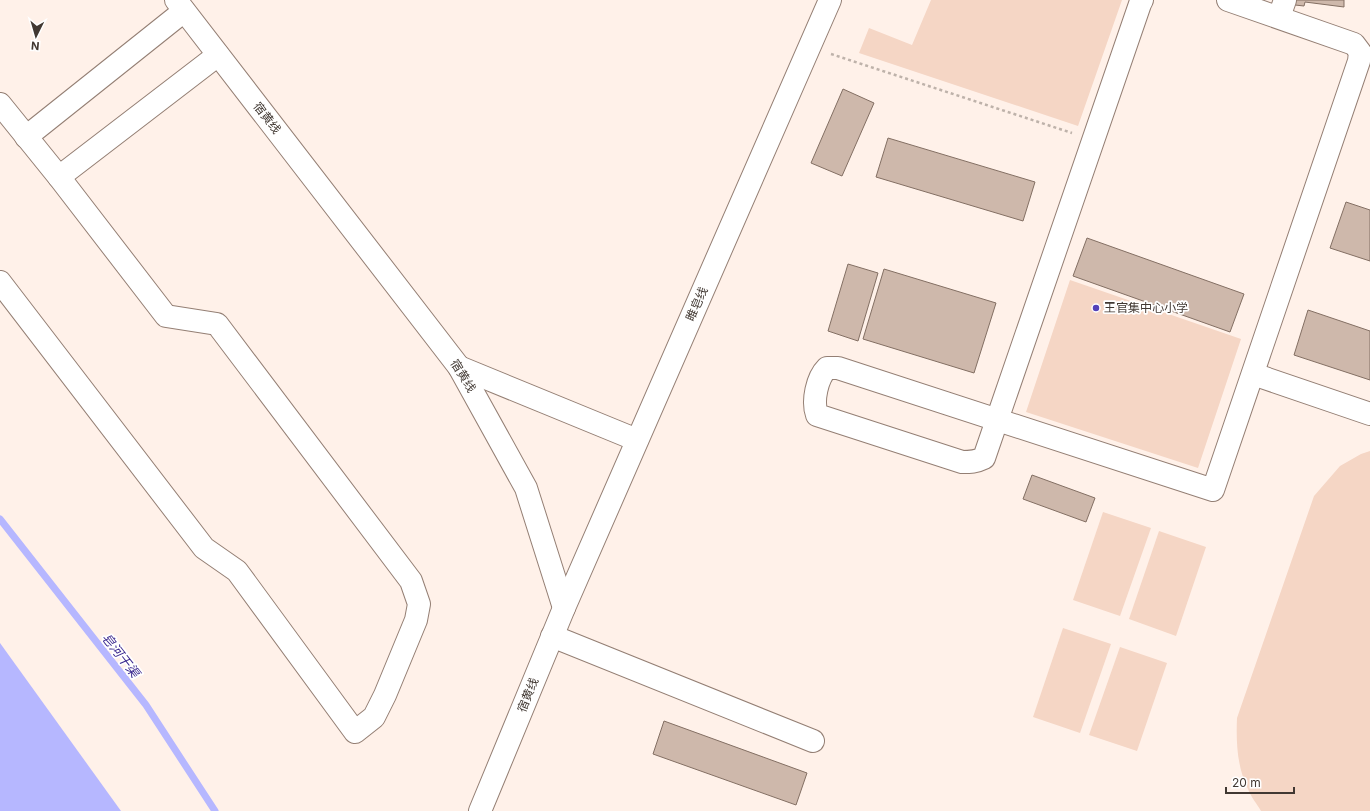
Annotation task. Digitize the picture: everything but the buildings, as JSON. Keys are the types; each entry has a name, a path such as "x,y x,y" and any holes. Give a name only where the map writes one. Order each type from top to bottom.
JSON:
{"main road":[{"name":"睢皂线","path":"564,608 830,0"},
{"path":"1142,0 1093,140 997,420 984,458 978,461 962,462 816,415 814,403 822,373 827,368 838,368 997,420 1214,490 1358,61 1365,47 1354,44 1282,9 1234,1"},
{"path":"26,137 180,5"},
{"name":"宿黄线","path":"180,5 459,367 526,488 564,608 480,811"},
{"path":"59,177 218,55"},
{"path":"0,104 59,177 166,316 217,324 411,581 419,604 416,620 385,695 374,717 355,732 237,572 204,548 0,282"},
{"path":"459,367 637,440"},
{"path":"1253,374 1370,414"},
{"path":"552,636 813,741"}],"path":[{"path":"809,47 1093,140"}],"shaded area":[{"path":"931,0 1122,0 1078,126 859,53 869,28 912,45"},
{"path":"1070,280 1241,339 1198,468 1026,412"},
{"path":"1370,451 1370,811 1261,811 1249,792 1239,763 1237,718 1314,496 1340,466 1361,454"},
{"path":"1103,512 1151,528 1120,616 1073,600"},
{"path":"1159,531 1206,547 1176,636 1129,619"},
{"path":"1063,628 1111,644 1080,733 1033,717"},
{"path":"1120,647 1167,663 1137,751 1089,735"}],"water":[{"path":"0,643 121,811 0,811"}],"waterway":[{"name":"皂河干渠","path":"0,519 146,705 215,811"}],"place":[{"name":"王官集中心小学","path":"1096,308"}]}
